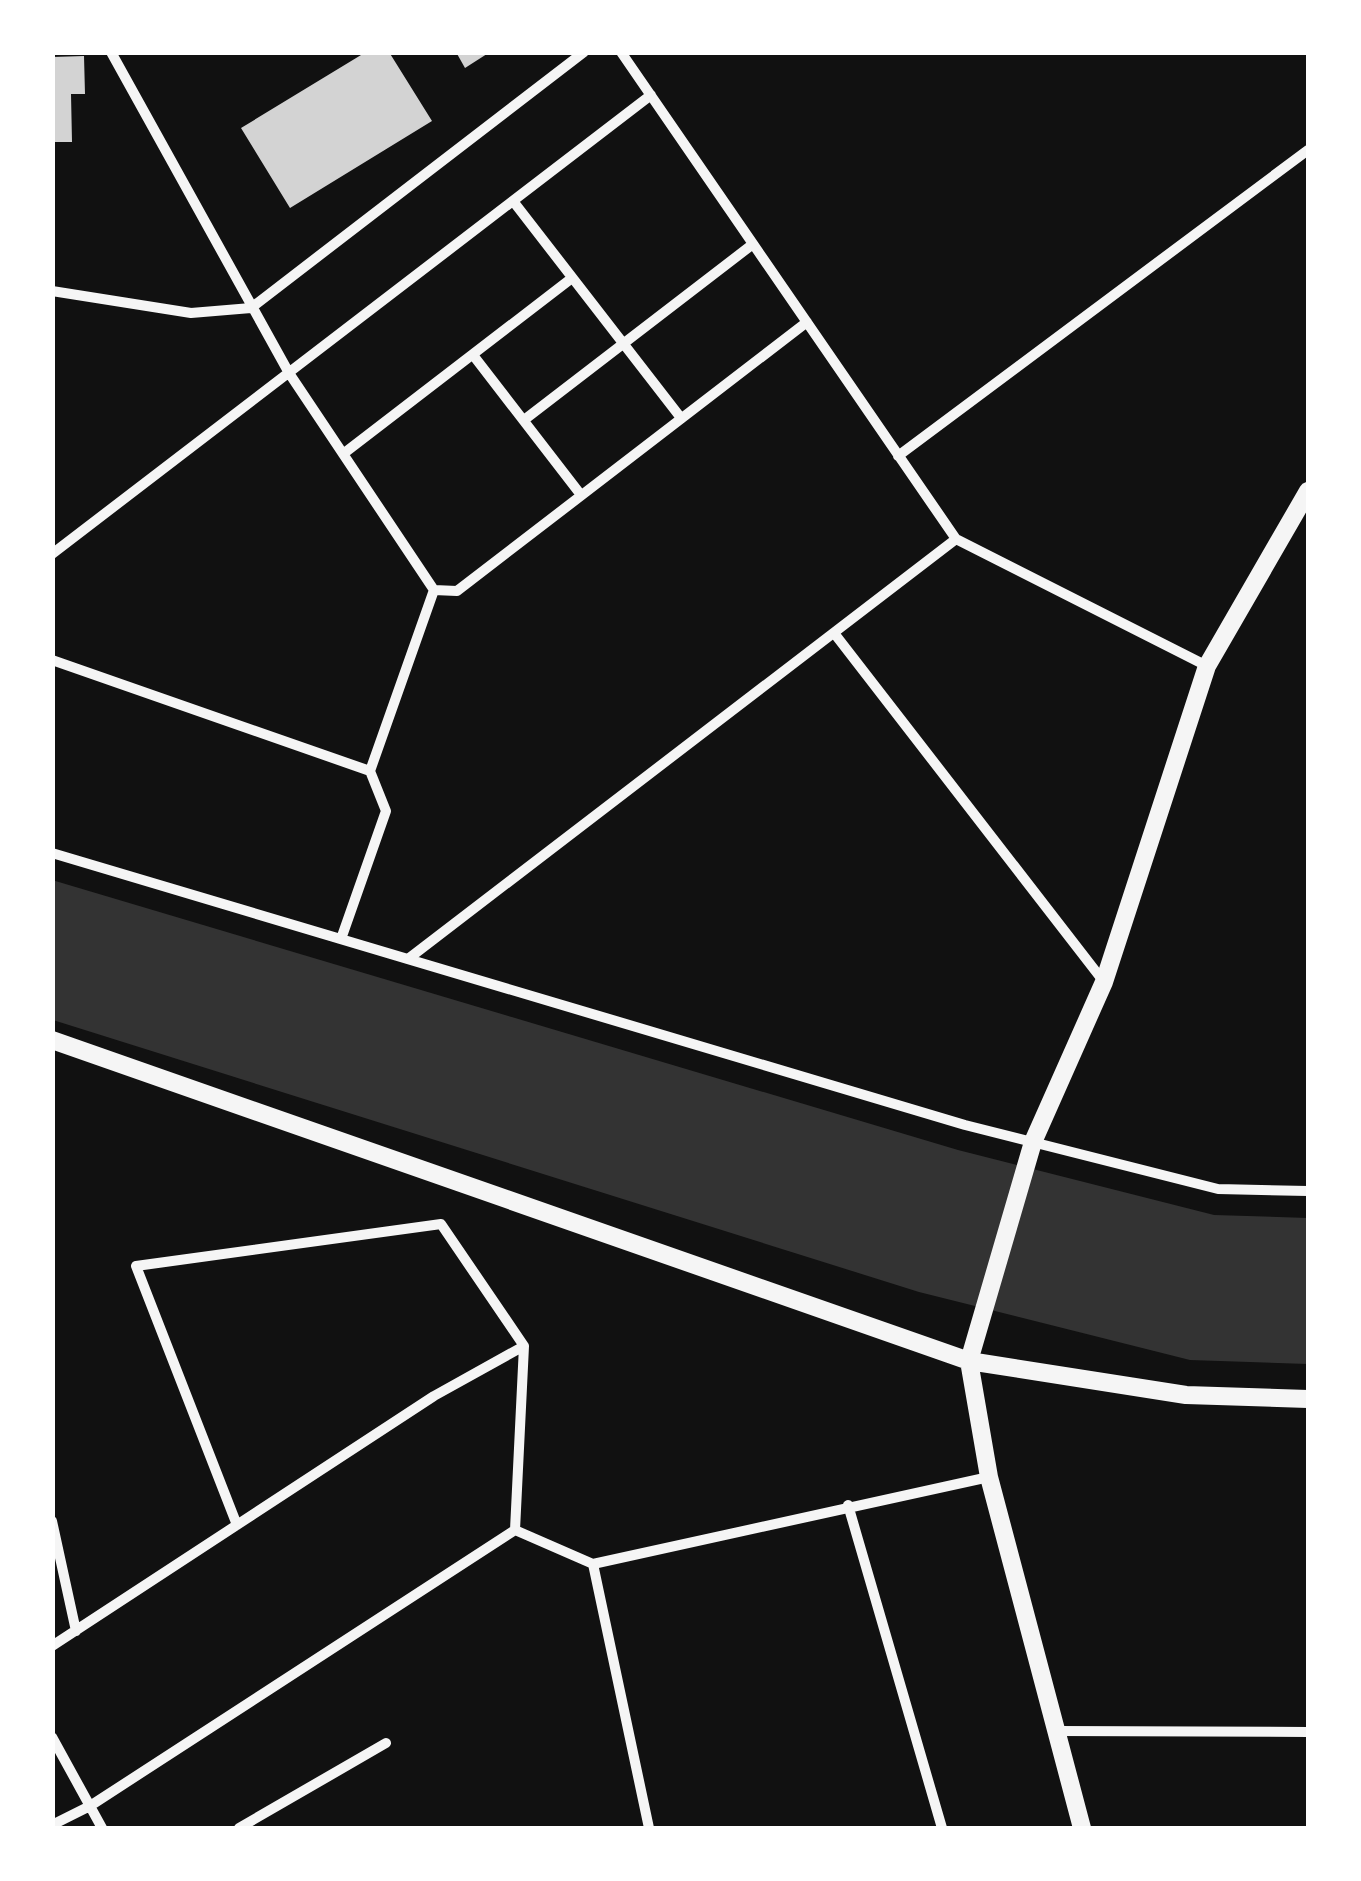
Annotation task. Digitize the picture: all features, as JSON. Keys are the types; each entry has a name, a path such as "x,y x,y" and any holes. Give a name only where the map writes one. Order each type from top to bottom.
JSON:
{"street":[{"path":"111,52 288,373 434,590"},
{"path":"52,290 191,313 250,308 584,52"},
{"path":"622,52 956,539 1207,666"},
{"path":"52,554 651,96"},
{"path":"898,456 1308,150"},
{"path":"512,201 681,418"},
{"path":"524,420 753,244"},
{"path":"343,454 572,278"},
{"path":"434,590 457,591 806,322"},
{"path":"473,354 581,495"},
{"path":"1082,1828 989,1477 969,1361 1033,1142 1104,982 1207,666 1308,491"},
{"path":"408,959 956,539"},
{"path":"341,939 386,812 370,771 434,590"},
{"path":"834,633 1104,982"},
{"path":"52,660 370,771"},
{"path":"52,852 1033,1142 1218,1189 1308,1191"},
{"path":"52,1040 969,1361 1186,1395 1308,1399"},
{"path":"237,1525 136,1266 441,1224 524,1346 515,1530"},
{"path":"52,1646 434,1396 524,1346"},
{"path":"515,1530 593,1564 989,1477"},
{"path":"848,1505 942,1828"},
{"path":"52,1521 76,1631"},
{"path":"52,1825 90,1806 515,1530"},
{"path":"593,1564 649,1828"},
{"path":"1056,1730 1308,1732"},
{"path":"52,1738 102,1828"},
{"path":"240,1828 386,1743"}],"shaded area":[{"path":"52,880 958,1150 1214,1215 1308,1218 1308,1364 1190,1360 919,1292 53,1020"}],"building":[{"path":"366,52 389,52 432,121 290,208 241,128"},
{"path":"456,52 490,52 465,68"},
{"path":"84,56 85,94 71,94 72,142 52,142 52,57"}]}
